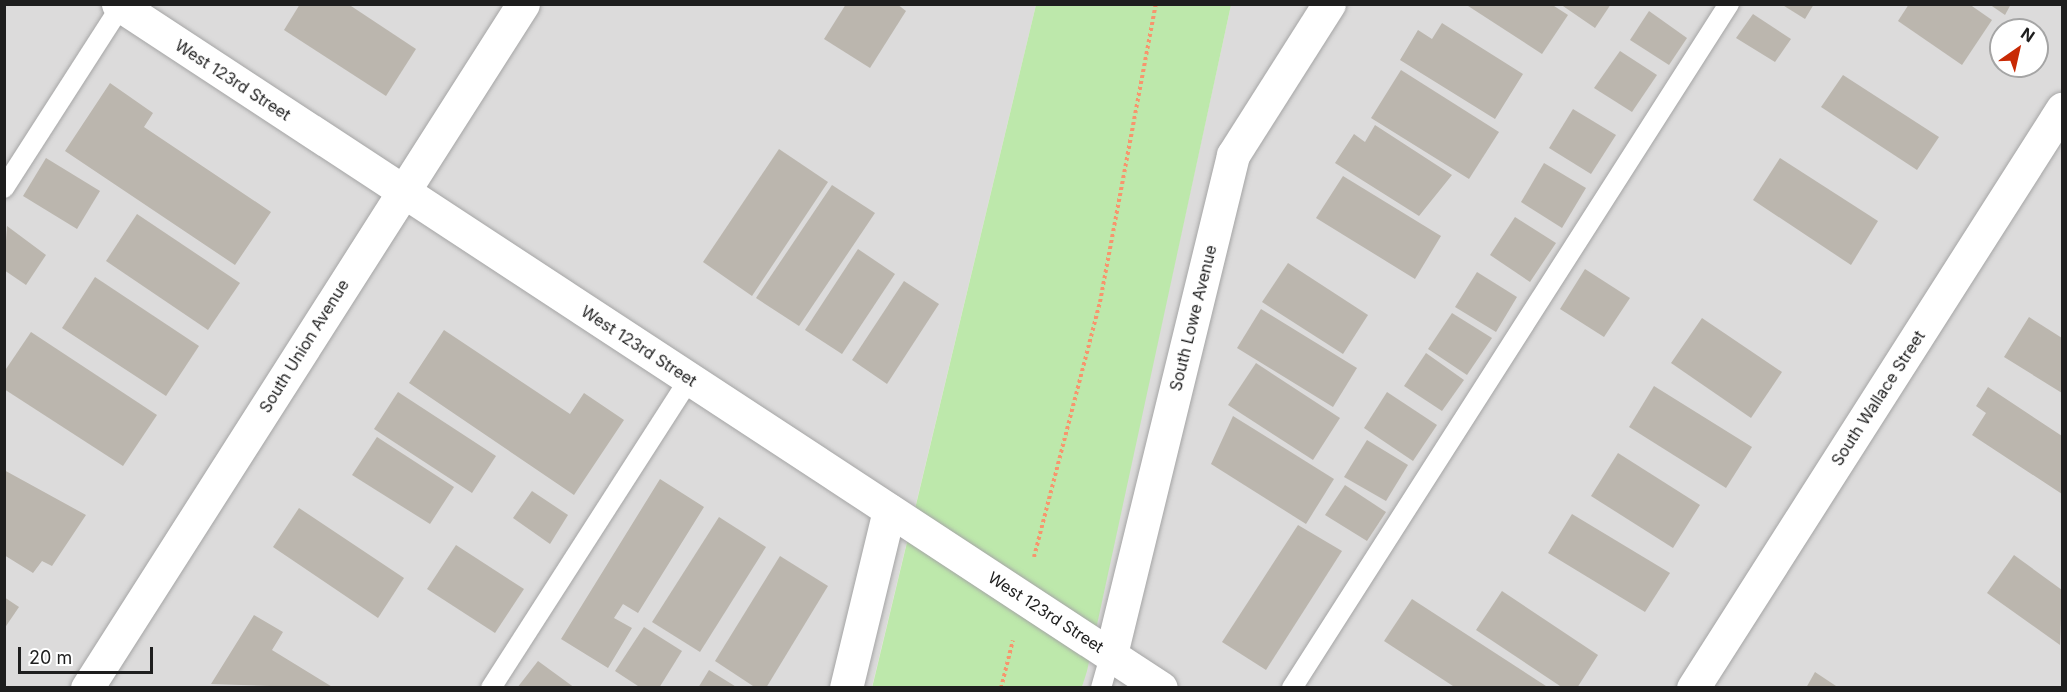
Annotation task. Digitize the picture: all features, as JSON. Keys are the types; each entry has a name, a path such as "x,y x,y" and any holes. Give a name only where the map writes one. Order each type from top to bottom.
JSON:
{"street":[{"name":"South Union Avenue","path":"87,687 523,4"},
{"name":"South Lowe Avenue","path":"1111,654 1233,155 1329,4"},
{"name":"West 123rd Street","path":"120,5 1161,687"},
{"name":"South Wallace Street","path":"1693,687 2062,109"},
{"path":"846,687 889,510"}],"lane":[{"path":"1292,687 1730,4"},
{"path":"4,188 120,5"},
{"path":"491,687 689,379"},
{"path":"1101,687 1111,654"}],"path":[{"path":"1040,535 1100,302 1156,4"},
{"path":"1001,687 1010,653"}],"shaded area":[{"path":"4,5 1036,5 872,687 5,687"},
{"path":"1231,5 2062,5 2062,687 1082,688"}],"green space":[{"path":"1036,5 1231,5 1087,671 1082,687 872,688"}],"building":[{"path":"300,4 348,4 416,49 386,96 284,30"},
{"path":"846,4 897,4 906,11 870,68 824,39"},
{"path":"1465,4 1551,4 1568,15 1542,54"},
{"path":"1560,4 1611,4 1595,28"},
{"path":"1781,4 1814,4 1805,19"},
{"path":"1909,4 1969,4 1989,18 1989,24 1962,65 1898,21"},
{"path":"1989,4 2011,4 2005,15"},
{"path":"1649,11 1687,38 1669,65 1630,40"},
{"path":"1753,14 1791,39 1775,62 1736,38"},
{"path":"1442,23 1523,74 1495,119 1400,60 1418,30 1432,39"},
{"path":"1620,51 1657,75 1632,112 1594,88"},
{"path":"1401,70 1499,132 1469,179 1371,118"},
{"path":"1843,75 1939,137 1917,170 1821,107"},
{"path":"110,83 153,113 144,127 271,212 235,265 65,151"},
{"path":"1573,109 1616,135 1591,174 1549,148"},
{"path":"1375,125 1452,175 1419,216 1335,163 1354,134 1365,142"},
{"path":"779,149 828,182 752,296 703,262"},
{"path":"46,158 100,191 77,229 23,196"},
{"path":"1780,158 1878,221 1851,265 1753,200"},
{"path":"1544,163 1586,188 1562,228 1521,202"},
{"path":"1343,176 1441,236 1415,279 1316,218"},
{"path":"832,185 875,213 799,326 756,298"},
{"path":"137,214 240,283 208,330 106,261"},
{"path":"1515,217 1556,243 1530,282 1490,255"},
{"path":"7,226 46,255 26,285 4,270"},
{"path":"858,249 895,274 842,354 805,330"},
{"path":"1288,263 1368,315 1343,354 1262,302"},
{"path":"1585,269 1630,298 1604,337 1560,309"},
{"path":"1477,272 1517,297 1496,332 1455,307"},
{"path":"95,277 199,346 166,396 62,328"},
{"path":"904,281 939,304 887,384 852,360"},
{"path":"1261,309 1357,368 1333,407 1237,348"},
{"path":"1452,313 1492,338 1467,375 1428,349"},
{"path":"2029,317 2062,338 2062,393 2004,357"},
{"path":"1702,318 1782,372 1751,418 1671,363"},
{"path":"444,330 570,414 584,393 624,420 574,495 409,383"},
{"path":"31,332 157,415 123,466 4,389 4,372"},
{"path":"1426,353 1464,380 1442,411 1404,386"},
{"path":"1256,363 1340,418 1313,460 1228,405"},
{"path":"1654,386 1752,447 1726,488 1629,427"},
{"path":"1988,387 2062,436 2062,494 1972,435 1986,413 1976,406"},
{"path":"398,392 496,456 472,493 374,429"},
{"path":"1387,392 1437,425 1413,461 1364,428"},
{"path":"1233,416 1334,479 1306,524 1211,464"},
{"path":"377,437 454,487 430,524 352,475"},
{"path":"1367,440 1408,465 1386,501 1344,477"},
{"path":"1618,453 1700,505 1673,548 1591,496"},
{"path":"4,470 86,515 52,566 42,561 33,573 4,555"},
{"path":"660,479 704,507 638,613 623,604 614,618 632,628 608,668 561,639"},
{"path":"1345,485 1386,512 1367,541 1325,515"},
{"path":"532,491 568,515 550,544 513,518"},
{"path":"299,508 404,578 378,618 273,547"},
{"path":"1572,514 1670,573 1645,612 1548,553"},
{"path":"719,517 766,547 700,652 652,622"},
{"path":"1298,525 1342,551 1266,670 1222,642"},
{"path":"456,545 524,589 495,633 427,589"},
{"path":"2014,555 2062,590 2060,645 1987,593"},
{"path":"780,556 828,586 766,688 756,688 715,661"},
{"path":"1502,591 1598,655 1577,688 1563,688 1476,630"},
{"path":"4,597 19,607 4,629"},
{"path":"1412,599 1549,688 1456,688 1384,641"},
{"path":"254,615 283,632 272,650 334,688 211,684"},
{"path":"644,627 682,651 659,688 641,688 615,671"},
{"path":"538,661 575,688 517,688"},
{"path":"709,670 738,688 698,688"},
{"path":"1815,672 1839,688 1806,688"}]}
